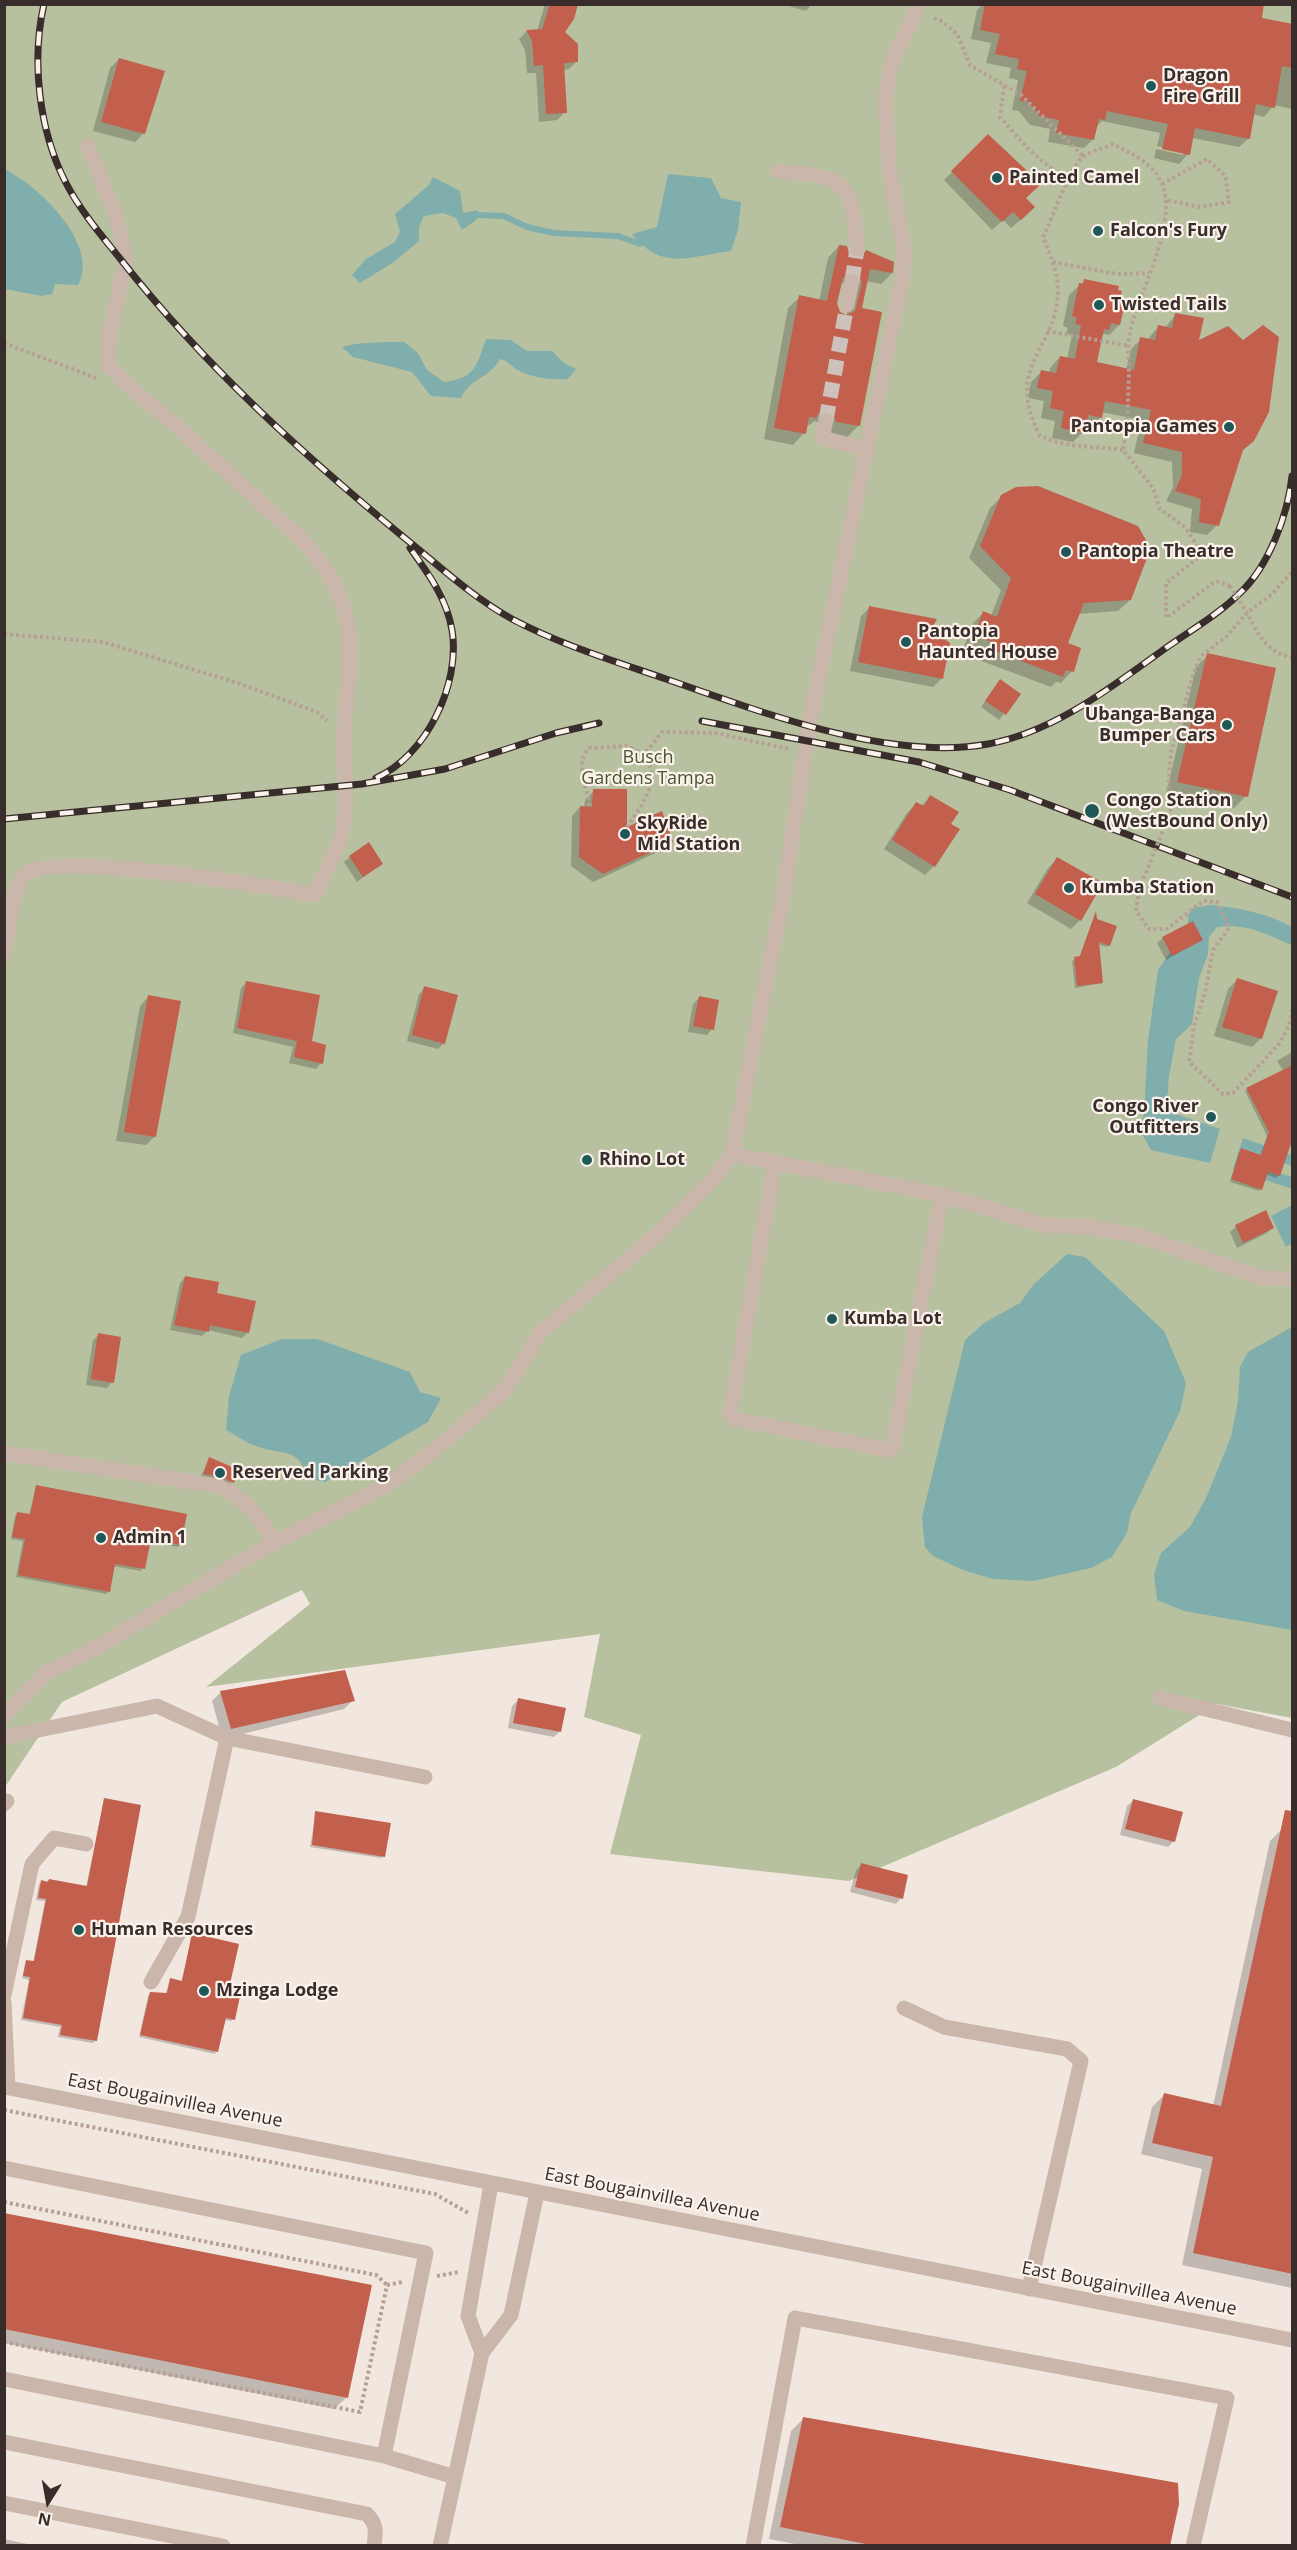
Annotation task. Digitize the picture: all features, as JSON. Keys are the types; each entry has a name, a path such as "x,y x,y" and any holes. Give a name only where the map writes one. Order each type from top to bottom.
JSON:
{"street":[{"path":"4,1716 46,1673 101,1644 275,1543 387,1485 470,1423 505,1390 540,1334 655,1236 712,1181 732,1154 783,897 805,751 866,449 879,402 904,264 890,174 885,100 887,82 905,30 919,4"},
{"path":"4,954 17,886 25,874 36,868 90,867 148,871 261,885 315,895 343,827 344,746 351,638 341,599 319,558 221,465 136,393 108,365 108,341 125,265 124,252 117,219 100,184 88,146"},
{"path":"778,171 823,175 847,189 855,212 857,249"},
{"path":"847,306 852,281"},
{"path":"826,420 822,438 866,449"},
{"path":"732,1154 942,1195 1042,1225 1089,1227 1140,1236 1263,1278 1293,1279"},
{"path":"775,1163 730,1413 735,1419 887,1450 893,1445 942,1195"},
{"path":"4,1453 218,1486 237,1494 250,1506 275,1543"},
{"path":"1160,1698 1293,1730"},
{"path":"4,1737 156,1706 227,1738 425,1777"},
{"path":"151,1982 188,1917 227,1738"},
{"path":"4,1995 32,1864 54,1838 86,1844"},
{"path":"4,2002 6,2087"},
{"path":"904,2008 944,2027 1067,2049 1081,2061 1029,2289"},
{"name":"East Bougainvillea Avenue","path":"6,2087 1293,2340"},
{"path":"4,2168 426,2253 384,2456"},
{"path":"483,2353 468,2316 491,2184"},
{"path":"440,2546 483,2353 511,2315 537,2193"},
{"path":"753,2546 795,2318 1227,2398 1193,2546"},
{"path":"4,2379 384,2456 455,2477"},
{"path":"4,2442 367,2514 377,2530 374,2546"},
{"path":"4,2503 223,2546"}],"path":[{"path":"934,18 944,22 957,34 970,65 1021,94 1083,156"},
{"path":"1004,86 1000,117 1030,151 1066,180"},
{"path":"1123,450 1128,421 1129,334 1164,228 1168,209 1162,184 1153,169 1133,154 1113,144 1083,156 1066,180 1063,194 1043,237 1053,262 1058,291 1052,321 1028,375 1026,399 1040,436 1061,446 1083,445 1123,450 1154,488 1160,509 1185,527 1203,554 1166,583 1166,618 1216,581 1230,586 1267,648 1282,656 1293,657"},
{"path":"1162,184 1207,159 1225,175 1228,202 1200,207 1166,200"},
{"path":"1053,262 1117,274 1149,273"},
{"path":"1047,331 1129,346"},
{"path":"4,343 103,381"},
{"path":"1292,1011 1289,1025 1280,1043 1233,1093 1223,1094 1189,1062 1194,1026 1205,993 1213,950 1229,928 1216,902 1203,901 1167,929 1149,929 1136,911 1139,890 1172,806 1168,790 1171,752 1193,675 1201,656 1226,637 1247,613 1272,594 1293,572"},
{"path":"4,634 103,642 238,683 317,712 334,727 344,746"},
{"path":"644,755 662,732 716,733 775,747 805,751"},
{"path":"589,806 581,764 588,748 628,746 644,755 650,764 650,788 627,827"},
{"path":"4,2110 435,2194 470,2213 472,2224"},
{"path":"4,2202 376,2275 387,2285"},
{"path":"387,2285 462,2271 464,2262"},
{"path":"4,2342 360,2412 387,2285"}],"green space":[{"name":"Busch Gardens Tampa","path":"5,5 1292,5 1292,1718 1217,1704 1116,1767 849,1881 610,1854 641,1735 584,1717 600,1634 206,1687 310,1604 302,1590 62,1702 5,1787"}],"water":[{"path":"4,169 33,188 48,202 73,235 81,252 83,269 78,285 55,284 52,294 41,296 5,289"},
{"path":"668,174 711,178 721,198 741,202 738,230 731,251 677,259 655,253 643,246 632,234 657,227"},
{"path":"433,177 460,191 463,213 478,210 476,220 462,230 456,218 443,213 424,216 419,227 419,241 394,262 360,283 352,275 366,259 395,242 400,232 395,214 429,185"},
{"path":"486,339 511,340 527,351 552,351 564,363 576,369 568,379 542,378 522,372 500,359 490,371 465,391 461,398 431,396 412,372 353,357 342,347 364,343 404,342 418,353 427,370 444,382 469,374 480,357"},
{"path":"1211,905 1253,912 1283,922 1292,927 1292,945 1256,930 1228,926 1217,927 1209,937 1208,954 1199,978 1192,1024 1176,1039 1169,1076 1167,1106 1173,1113 1220,1129 1210,1163 1151,1150 1140,1130 1144,1113 1148,1040 1158,970 1188,926 1188,915 1193,908"},
{"path":"1243,1138 1292,1155 1292,1166 1242,1148 1258,1166 1292,1177 1292,1189 1233,1169"},
{"path":"1292,1205 1292,1243 1286,1247 1271,1216"},
{"path":"1067,1254 1085,1257 1164,1331 1186,1383 1180,1411 1131,1513 1127,1533 1112,1557 1091,1568 1033,1581 993,1579 963,1570 933,1556 925,1547 922,1517 965,1340 984,1323 1020,1303 1034,1284"},
{"path":"1292,1327 1292,1630 1184,1611 1157,1600 1154,1575 1161,1553 1190,1527 1206,1498 1231,1437 1238,1401 1240,1367 1248,1352"},
{"path":"282,1339 317,1339 410,1372 420,1392 441,1398 428,1422 325,1482 310,1479 300,1461 289,1454 252,1445 226,1430 229,1396 241,1355"}],"building":[{"path":"550,4 578,4 574,19 565,32 578,44 578,62 564,63 567,113 546,114 543,65 534,66 532,41 526,30 542,29"},
{"name":"Dragon Fire Grill","path":"985,4 1264,4 1262,18 1293,24 1293,68 1282,66 1275,108 1256,104 1250,139 1195,128 1190,155 1162,149 1168,124 1107,111 1105,120 1099,119 1094,140 1056,133 1059,120 1039,116 1029,102 1020,101 1027,71 1017,69 1019,59 995,54 1000,34 980,30"},
{"path":"119,58 165,71 145,134 101,122"},
{"name":"Painted Camel","path":"988,134 1041,184 1026,198 1035,207 1021,220 1013,212 1002,222 951,171"},
{"path":"839,245 847,246 853,258 862,257 866,250 894,262 893,273 870,269 862,308 882,312 860,426 836,422 833,413 828,410 819,413 816,418 809,417 806,434 774,428 799,295 827,301","holes":["850,272 859,274 862,283 855,311 846,315 840,312 837,303 843,278"]},
{"path":"1084,279 1119,286 1118,290 1122,291 1120,302 1125,304 1120,325 1111,323 1109,330 1104,329 1097,362 1134,370 1140,337 1155,340 1158,325 1172,328 1175,313 1204,318 1199,340 1228,326 1243,340 1263,325 1279,337 1269,412 1254,441 1243,450 1219,526 1199,522 1201,499 1175,491 1182,475 1182,452 1143,443 1151,410 1105,401 1102,418 1088,415 1085,433 1061,428 1064,411 1050,408 1053,391 1037,388 1041,370 1056,373 1060,356 1075,359 1081,325 1075,324 1077,318 1072,316 1079,283 1083,284"},
{"name":"Pantopia Theatre","path":"1038,486 1138,526 1146,540 1147,558 1131,600 1084,603 1068,643 1081,648 1074,672 1066,670 1063,677 990,649 992,642 974,636 983,611 997,617 1011,578 980,546 1001,495 1016,487"},
{"name":"Pantopia Haunted House","path":"869,606 937,619 931,630 950,643 943,679 858,662"},
{"name":"Ubanga-Banga Bumper Cars","path":"1207,653 1276,668 1248,797 1177,782"},
{"path":"1000,679 1021,694 1006,715 985,701"},
{"name":"SkyRide Mid Station","path":"593,789 627,789 627,827 662,811 673,842 603,874 579,857 580,806 592,807"},
{"path":"930,795 959,812 951,824 960,829 935,867 892,840 916,802 924,806"},
{"path":"369,842 383,864 363,877 349,856"},
{"name":"Kumba Station","path":"1057,857 1103,883 1081,921 1035,894"},
{"path":"1096,911 1097,919 1117,926 1110,946 1099,942 1103,983 1077,986 1074,957 1080,956"},
{"path":"1193,921 1203,940 1172,956 1162,937"},
{"path":"1237,978 1278,991 1262,1039 1222,1027"},
{"path":"246,981 320,995 312,1041 326,1045 323,1064 294,1057 297,1041 237,1028"},
{"path":"424,986 458,995 445,1044 412,1035"},
{"path":"148,995 181,1001 156,1137 124,1132"},
{"path":"699,996 719,1000 714,1030 693,1026"},
{"path":"1293,1065 1293,1138 1280,1176 1268,1172 1262,1190 1231,1179 1241,1148 1261,1155 1269,1132 1246,1088"},
{"path":"1266,1210 1274,1228 1243,1243 1235,1225"},
{"path":"185,1276 219,1282 217,1293 256,1301 249,1333 210,1325 209,1332 174,1325"},
{"path":"98,1333 121,1337 114,1383 91,1379"},
{"name":"Reserved Parking","path":"209,1457 239,1470 234,1483 220,1476 203,1474"},
{"name":"Admin 1","path":"36,1485 187,1514 181,1545 151,1539 145,1569 115,1564 110,1592 18,1575 25,1539 12,1537 17,1512 30,1514"},
{"path":"345,1670 355,1701 231,1729 220,1691"},
{"path":"518,1698 566,1708 561,1732 513,1723"},
{"name":"Human Resources","path":"104,1798 141,1805 97,2041 60,2035 62,2025 23,2018 30,1977 23,1976 26,1960 34,1961 46,1899 38,1898 41,1880 48,1882 49,1879 87,1886"},
{"path":"1133,1799 1183,1812 1175,1842 1125,1829"},
{"path":"1285,1810 1293,1811 1293,2274 1193,2253 1213,2157 1152,2143 1164,2093 1221,2106"},
{"path":"315,1811 391,1823 385,1857 312,1845"},
{"path":"861,1863 908,1875 903,1899 855,1887"},
{"name":"Mzinga Lodge","path":"192,1933 239,1944 230,1984 242,1987 235,2020 226,2018 218,2052 140,2035 150,1992 167,1993 170,1978 182,1981"},
{"path":"4,2213 372,2285 348,2398 4,2329"},
{"path":"803,2417 1178,2483 1179,2504 1170,2546 876,2546 780,2527"}],"waterway":[{"path":"477,215 504,216 527,227 554,233 618,236 640,244"}],"tunnel":[{"path":"852,281 857,249"},
{"path":"826,420 847,305"}],"railway":[{"path":"44,4 40,26 38,72 44,119 57,163 85,214 153,299 254,406 326,472 455,580 512,619 588,652 783,718 867,740 909,746 950,748 988,744 1036,730 1080,707 1213,616 1231,601 1250,582 1268,554 1286,507 1292,476"},
{"path":"376,778 394,768 424,736 436,716 451,673 452,630 446,608 436,587 410,548"},
{"path":"702,721 919,762 1010,790 1292,897"},
{"path":"4,819 362,784 445,769 556,733 599,723"}],"place":[{"name":"Dragon Fire Grill","path":"1151,86"},
{"name":"Painted Camel","path":"997,178"},
{"name":"Falcon's Fury","path":"1098,231"},
{"name":"Twisted Tails","path":"1099,305"},
{"name":"Pantopia Games","path":"1229,427"},
{"name":"Pantopia Theatre","path":"1066,552"},
{"name":"Pantopia Haunted House","path":"906,642"},
{"name":"Ubanga-Banga Bumper Cars","path":"1227,725"},
{"name":"Congo Station (WestBound Only)","path":"1092,811"},
{"name":"SkyRide Mid Station","path":"625,834"},
{"name":"Kumba Station","path":"1069,888"},
{"name":"Congo River Outfitters","path":"1211,1117"},
{"name":"Rhino Lot","path":"587,1160"},
{"name":"Kumba Lot","path":"832,1319"},
{"name":"Reserved Parking","path":"220,1473"},
{"name":"Admin 1","path":"101,1538"},
{"name":"Human Resources","path":"79,1930"},
{"name":"Mzinga Lodge","path":"204,1991"}]}
